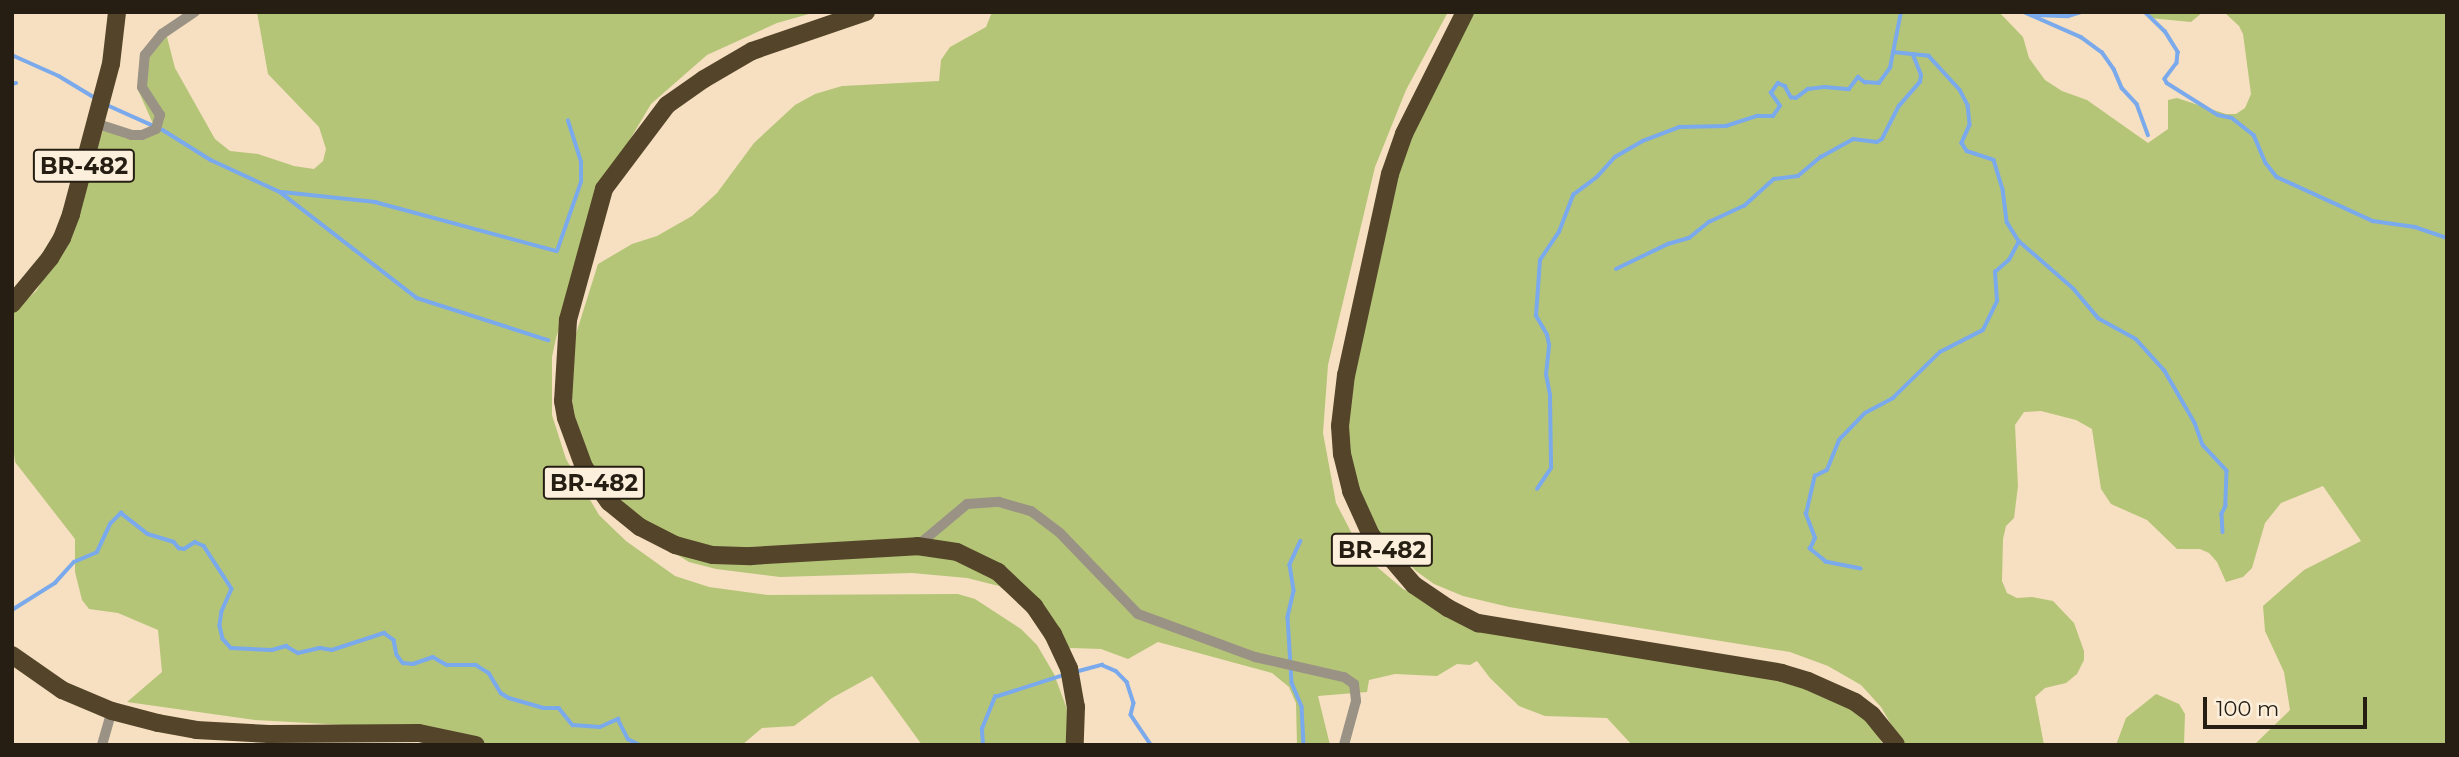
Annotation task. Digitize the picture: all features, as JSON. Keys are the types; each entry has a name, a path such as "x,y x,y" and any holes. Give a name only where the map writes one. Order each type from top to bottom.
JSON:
{"highway":[{"name":"BR-482","path":"12,304 43,268 62,239 111,64 117,12"},
{"name":"BR-482","path":"866,12 752,51 667,105 604,189 568,320 563,401 576,450 594,484 623,515 658,539 713,555 751,556 917,546 957,552 981,562 1005,578 1034,606 1053,634 1069,668 1076,707 1074,745"},
{"name":"BR-482","path":"1465,12 1404,134 1390,174 1346,375 1339,426 1342,454 1351,491 1371,535 1414,585 1448,608 1478,623 1795,677 1833,690 1855,702 1872,715 1896,745"},
{"path":"12,655 62,690 112,711 196,730 269,734 419,733 476,745"}],"street":[{"path":"96,123 131,135 142,135 156,129 160,115 142,87 145,55 162,34 195,12"},
{"path":"917,546 967,504 999,502 1031,511 1060,533 1138,614 1255,657 1345,677 1354,684 1356,701 1344,745"},
{"path":"102,745 112,711"}],"green space":[{"path":"257,12 816,12 777,23 707,55 651,104 612,170 552,357 552,415 566,459 599,515 626,541 675,576 709,587 768,595 958,594 975,599 1021,629 1037,645 1054,674 1067,709 1069,745 922,745 872,676 832,698 794,726 762,728 742,745 490,745 398,728 255,720 127,702 162,672 158,630 118,613 89,609 82,600 75,572 75,539 15,462 12,434 12,313 36,291 72,233 103,130 132,137 154,126 138,90 138,74 146,54 166,33 175,68 215,139 230,151 258,154 294,166 314,169 323,161 326,149 319,127 268,74"},
{"path":"992,12 1448,12 1406,90 1375,167 1328,365 1323,433 1336,503 1363,555 1403,589 1450,612 1823,683 1873,726 1883,745 1632,745 1607,718 1545,716 1519,706 1477,661 1470,665 1457,664 1437,676 1395,674 1369,680 1367,692 1318,696 1330,745 1297,745 1296,703 1289,687 1272,673 1158,642 1128,659 1101,649 1071,648 1064,651 1015,598 999,586 967,578 912,573 780,577 716,569 689,562 645,535 593,470 574,414 569,374 575,337 598,264 632,244 657,236 692,216 717,193 754,143 795,105 815,94 842,86 939,81 941,60 950,47 986,27"},
{"path":"1475,12 1999,12 2023,37 2029,58 2045,80 2062,91 2087,100 2148,143 2168,129 2168,100 2177,98 2226,114 2236,114 2245,108 2251,94 2243,34 2239,26 2224,12 2447,12 2447,745 2254,745 2290,710 2284,672 2265,631 2263,606 2304,570 2361,541 2323,486 2281,503 2265,523 2252,568 2243,577 2226,582 2217,562 2209,553 2200,549 2177,549 2147,520 2111,504 2101,489 2092,429 2076,420 2041,411 2024,412 2015,425 2018,486 2014,518 2006,526 2003,539 2002,581 2007,593 2017,598 2032,597 2053,601 2074,623 2084,651 2084,660 2077,674 2066,683 2045,688 2035,697 2044,745 1903,745 1881,707 1861,685 1828,666 1790,652 1509,607 1463,596 1434,584 1416,571 1377,531 1358,500 1341,426 1389,181 1458,36"},
{"path":"2146,12 2203,12 2191,22 2149,18"},
{"path":"2156,694 2179,704 2185,714 2184,745 2116,745 2126,718"}],"waterway":[{"path":"1537,489 1551,468 1550,395 1546,375 1549,345 1547,335 1536,316 1540,260 1559,232 1573,195 1597,177 1615,157 1643,141 1679,127 1726,126 1757,116 1773,116 1780,106 1771,93 1778,83 1785,86 1791,97 1796,98 1808,89 1849,89 1858,77 1865,82 1879,83 1890,68 1901,12"},
{"path":"2024,12 2081,37 2102,52 2114,69 2122,88 2137,104 2148,135"},
{"path":"2035,15 2068,16 2081,12"},
{"path":"2145,12 2165,31 2178,52 2177,63 2165,79 2167,83 2218,115 2232,118 2254,135 2266,163 2277,177 2373,221 2415,227 2447,238"},
{"path":"1893,52 1929,56 1960,90 1968,105 1970,125 1962,143 1967,151 1994,160 2003,189 2007,222 2019,241 2074,289 2098,318 2136,339 2165,371 2195,423 2203,445 2227,471 2226,506 2222,514 2223,532"},
{"path":"12,55 59,76 97,99"},
{"path":"1616,269 1668,244 1689,238 1709,222 1744,206 1774,179 1798,176 1821,157 1853,139 1877,142 1882,139 1899,106 1920,82 1921,75 1913,55"},
{"path":"12,84 16,83"},
{"path":"107,105 163,130 211,160 280,192 417,298 548,340"},
{"path":"282,192 375,202 557,251 581,182 581,162 568,121"},
{"path":"1861,569 1826,562 1810,549 1815,538 1806,514 1815,476 1827,470 1839,440 1865,413 1893,398 1940,352 1983,330 1997,301 1995,272 2009,260 2019,241"},
{"path":"12,610 55,583 74,562 97,552 110,524 121,513 148,534 174,542 179,548 184,549 195,542 204,546 232,589 222,611 220,626 223,639 231,648 272,650 286,646 298,653 320,648 332,650 384,633 394,640 397,655 403,663 413,664 433,657 447,665 476,665 489,673 501,693 509,698 543,708 559,708 573,725 600,727 618,719 628,739 640,745"},
{"path":"1301,541 1290,565 1294,591 1288,617 1292,683 1302,707 1304,745"},
{"path":"1075,672 1102,665 1116,671 1127,682 1134,703 1131,715 1151,745"},
{"path":"983,745 982,729 995,697 1064,675"}]}
